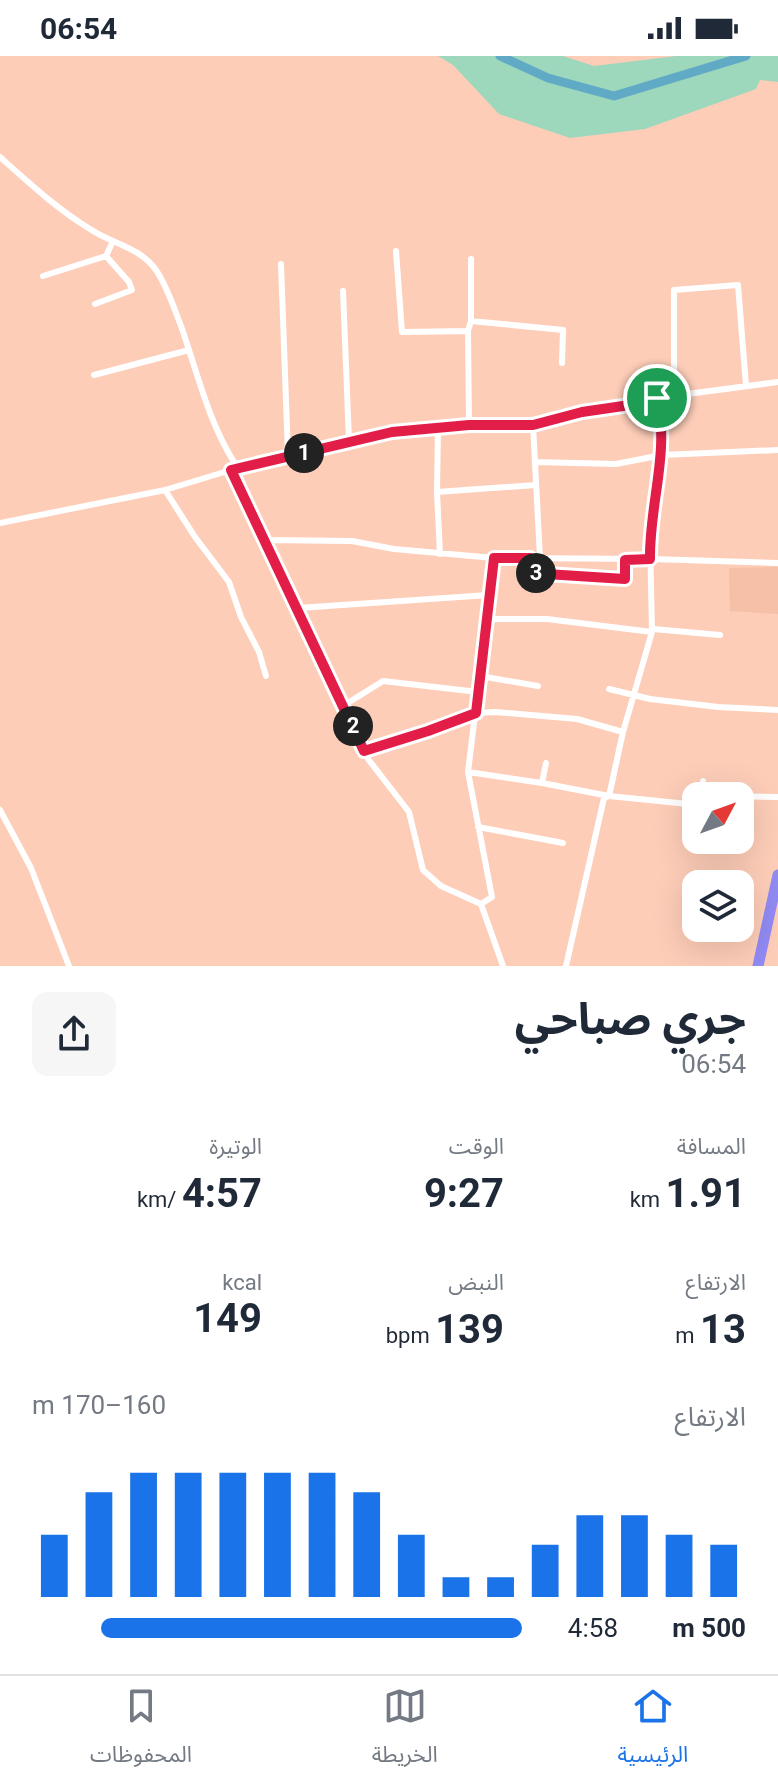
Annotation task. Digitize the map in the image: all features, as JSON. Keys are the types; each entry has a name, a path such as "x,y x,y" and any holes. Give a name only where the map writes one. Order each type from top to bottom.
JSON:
{"highway":[{"path":"758,966 778,875"}],"street":[{"path":"0,157 59,208 92,231 131,248 146,258 157,271 174,308 212,417 234,462 231,470 368,759 409,812 423,870 441,886 481,904 503,966"},
{"path":"43,276 106,256 113,241"},
{"path":"396,251 402,332 468,331"},
{"path":"95,304 132,290 129,282 106,256"},
{"path":"469,425 471,259"},
{"path":"281,264 288,456"},
{"path":"674,395 674,290 738,285 746,386"},
{"path":"343,291 349,441"},
{"path":"471,321 563,330 562,363"},
{"path":"94,375 189,350"},
{"path":"0,523 165,490 231,470 392,432 469,425 533,425 582,412 674,395 778,382"},
{"path":"609,796 623,732 652,631 650,538 662,455 657,398"},
{"path":"533,425 540,558"},
{"path":"438,428 440,554"},
{"path":"535,462 616,464 662,455 778,450"},
{"path":"437,492 536,485"},
{"path":"165,490 229,582 266,676"},
{"path":"265,540 352,541 394,549 494,558 778,563"},
{"path":"481,904 492,897 468,772 494,558"},
{"path":"530,558 531,588"},
{"path":"530,573 625,579 625,560"},
{"path":"298,608 489,595"},
{"path":"487,619 547,619 720,635"},
{"path":"480,676 538,686"},
{"path":"343,706 383,681 478,692"},
{"path":"609,689 650,699 778,710"},
{"path":"364,751 476,713 577,719 623,732"},
{"path":"542,783 546,763"},
{"path":"468,772 609,796 682,803"},
{"path":"566,966 604,798 609,796"},
{"path":"754,797 778,797"},
{"path":"0,810 31,868 69,966"},
{"path":"478,827 563,843"}],"shaded area":[{"path":"778,567 778,614 730,611 729,568"}],"green space":[{"path":"438,56 563,56 594,66 676,56 778,56 778,82 760,80 756,89 645,129 570,138 499,114 453,65"}],"waterway":[{"path":"500,56 548,78 614,96 746,56"}],"route":[{"path":"657,398 662,455 650,538 650,559 625,560 625,579 530,573 530,558 494,558 476,713 364,751 231,470 392,432 469,425 533,425 657,398"}]}
